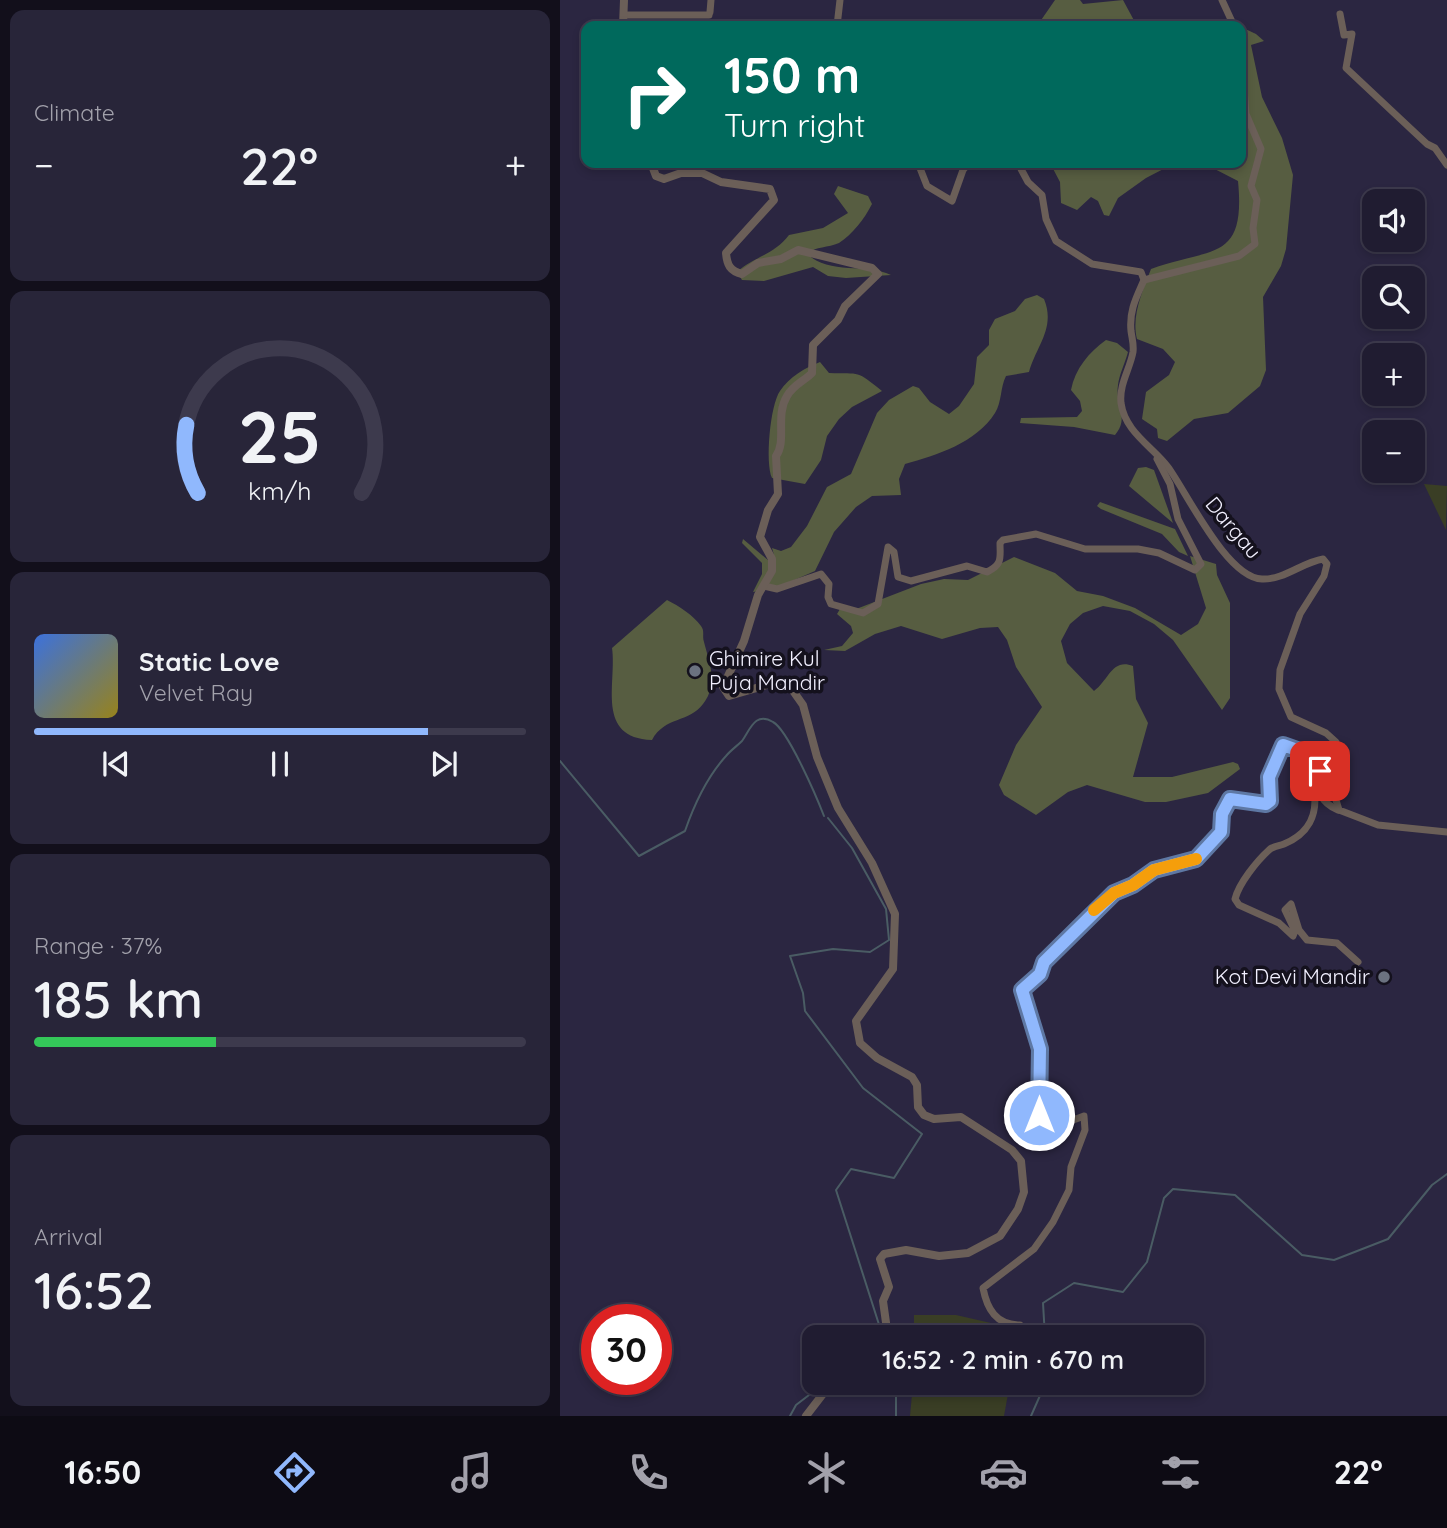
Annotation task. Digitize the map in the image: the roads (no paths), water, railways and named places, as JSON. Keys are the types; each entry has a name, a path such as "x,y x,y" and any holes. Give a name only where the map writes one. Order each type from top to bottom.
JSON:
{"street":[{"path":"623,21 624,0"},
{"path":"624,15 710,13 711,0"},
{"path":"838,21 840,0"},
{"path":"1222,0 1232,21"},
{"path":"1340,14 1344,35 1352,34 1346,68 1418,136 1435,148 1447,165"},
{"path":"1021,168 1028,182 1042,195 1046,219 1056,241 1092,264 1141,271 1144,280 1240,256 1255,244 1252,228 1257,200 1251,186 1261,149 1246,114"},
{"path":"652,168 656,176 664,179 681,173 702,173 722,182 770,189 774,200 726,253 727,263 735,272 742,274 758,262 781,259 798,250 878,271 871,283 845,306 838,320 813,345 812,373 794,386 783,405 779,420 780,452 776,456 778,494 768,510 760,537 773,565 723,687 729,696 780,681 791,688 803,705 817,757 838,808 872,863 895,914 893,969 856,1021 860,1043 877,1058 912,1077 917,1086 918,1107 924,1115 934,1119 961,1117 1012,1150 1021,1161 1024,1192 1018,1209 1000,1237 968,1254 939,1256 906,1250 884,1254 880,1259 889,1287 883,1301 886,1325"},
{"path":"920,168 927,186 952,201 965,168"},
{"name":"Dargau","path":"1144,280 1133,303 1131,333 1134,343 1125,369 1121,402 1133,431 1166,465 1231,559 1250,575 1262,579 1311,561 1323,559 1327,564 1324,576 1300,614 1280,670 1279,689 1291,717 1326,733 1336,742 1330,780 1339,810"},
{"path":"764,586 777,589 821,574 830,584 828,597 831,604 863,613 878,604 888,547 894,552 898,577 911,581 961,566 987,572 999,564 1002,558 1000,543 1003,540 1035,534 1085,549 1149,551 1195,570 1201,564 1178,519 1170,484 1154,452"},
{"path":"1020,1325 1005,1323 995,1317 987,1307 983,1288 1027,1255 1047,1232 1067,1197 1071,1167 1085,1130 1084,1116 1058,1124 1045,1121 1039,1115 1040,1049 1022,990 1040,974 1052,953 1114,893 1133,885 1154,870 1196,859 1221,832 1222,814 1230,799 1266,804 1270,801 1269,777 1283,745 1314,756 1320,771 1314,791 1317,808 1309,824 1298,836 1271,848 1237,888 1235,899 1239,905 1279,923 1293,936 1295,931 1285,910 1290,904 1299,930 1307,940 1337,943 1358,962"},
{"path":"1317,788 1328,806 1378,825 1447,832"},
{"path":"806,1416 825,1395"}],"waterway":[{"path":"560,761 639,856 685,831 702,792 719,764 742,741 757,720 767,719 779,728 802,765 824,816"},
{"path":"828,818 852,848 886,909 889,940 870,952 833,949 790,956 803,993 805,1011 863,1088 922,1134 894,1178 851,1169 836,1190 879,1325"},
{"path":"1044,1325 1043,1303 1074,1283 1123,1292 1147,1262 1164,1198 1173,1189 1235,1195 1302,1255 1334,1260 1388,1239 1432,1185 1447,1174"},
{"path":"790,1416 796,1405 809,1395"},
{"path":"896,1395 896,1416"},
{"path":"1031,1416 1040,1395"}],"place":[{"name":"Ghimire Kul Puja Mandir","path":"695,671"},
{"name":"Kot Devi Mandir","path":"1384,977"}]}
